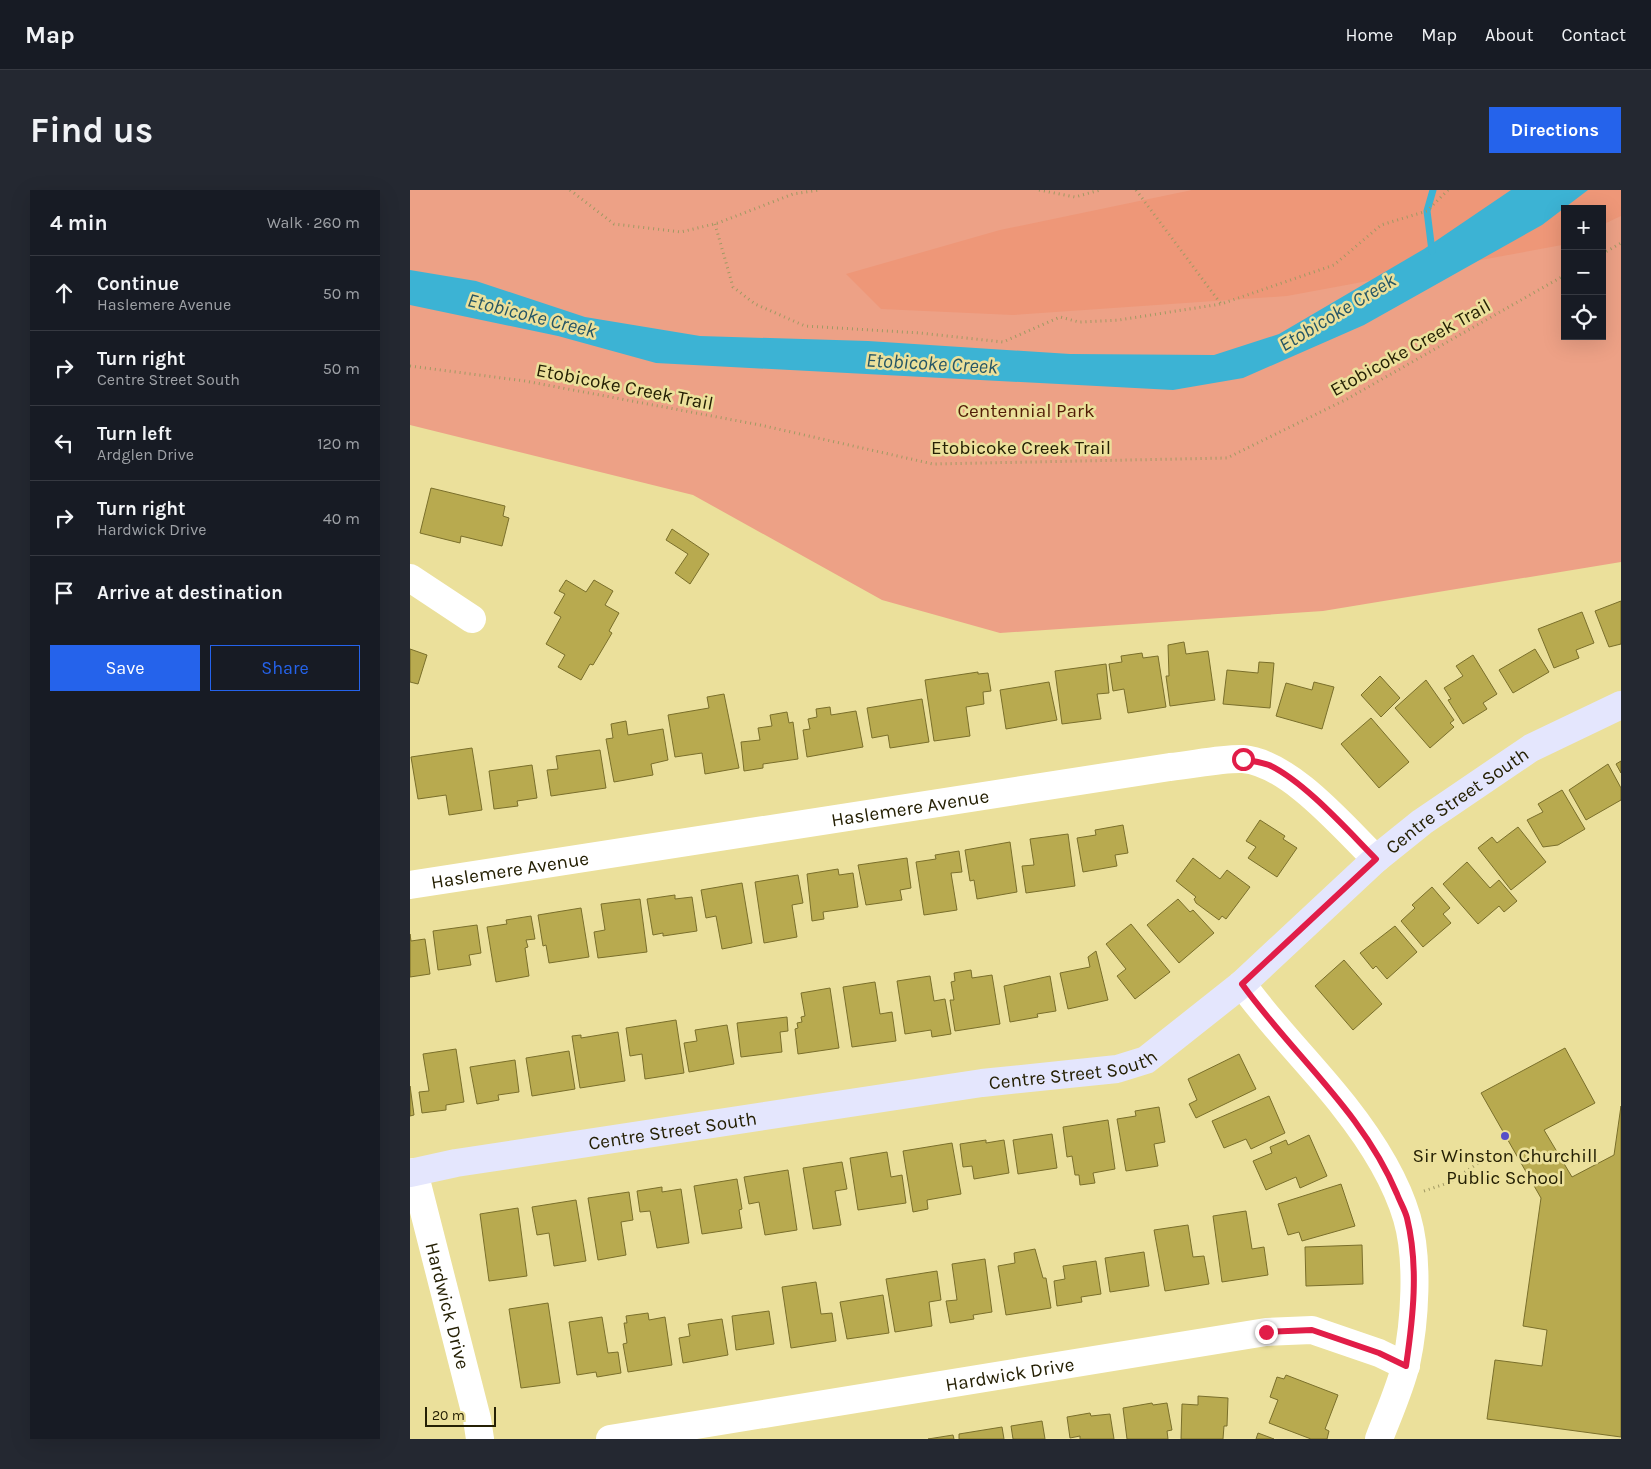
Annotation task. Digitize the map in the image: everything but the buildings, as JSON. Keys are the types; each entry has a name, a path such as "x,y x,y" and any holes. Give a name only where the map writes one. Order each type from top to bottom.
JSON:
{"street":[{"path":"410,578 472,619"},
{"name":"Centre Street South","path":"412,1172 456,1163 982,1083 1117,1069 1146,1060 1242,984 1376,859 1453,800 1530,748 1621,705"},
{"name":"Haslemere Avenue","path":"410,885 1170,767 1243,759 1269,765 1299,786 1323,806 1376,859"},
{"path":"1242,984 1343,1105 1387,1170 1407,1218 1414,1269 1413,1319 1406,1366 1379,1439"},
{"name":"Hardwick Drive","path":"412,1172 477,1419 480,1439"},
{"name":"Hardwick Drive","path":"610,1439 1266,1332 1312,1330 1379,1353 1406,1366"}],"path":[{"path":"570,190 614,224 681,232 715,224 792,194 819,190"},
{"path":"1039,190 1075,197 1100,190"},
{"path":"1136,190 1221,304"},
{"path":"715,224 733,287 755,304 806,326 910,332 1004,342 1060,317 1079,322 1118,320 1221,304 1334,265 1380,225 1428,211 1448,190"},
{"path":"1606,252 1621,243"},
{"name":"Etobicoke Creek Trail","path":"410,366 525,381 760,426 933,464 1226,458 1347,399 1561,277"},
{"path":"1419,1193 1448,1182 1485,1159"}],"green space":[{"name":"Centennial Park","path":"410,190 1621,190 1621,562 1323,611 1000,633 882,600 693,495 410,425"}],"shaded area":[{"path":"1192,190 1621,190 1621,216 1606,223 1606,205 1561,205 1561,245 1287,296 1013,315 881,309 846,274 1000,230"}],"water":[{"path":"1511,190 1588,190 1568,205 1561,205 1561,211 1542,225 1364,325 1243,378 1173,390 656,363 558,336 410,305 410,270 476,281 585,317 700,336 868,341 1070,354 1214,355 1279,334 1424,249"}],"waterway":[{"name":"Etobicoke Creek","path":"1432,251 1427,211 1433,190"}],"place":[{"name":"Sir Winston Churchill Public School","path":"1505,1136"}],"route":[{"path":"1243,759 1269,765 1299,786 1323,806 1376,859 1242,984 1254,1002 1343,1105 1387,1170 1407,1218 1414,1269 1413,1319 1406,1366 1379,1353 1312,1330 1266,1332"}]}
